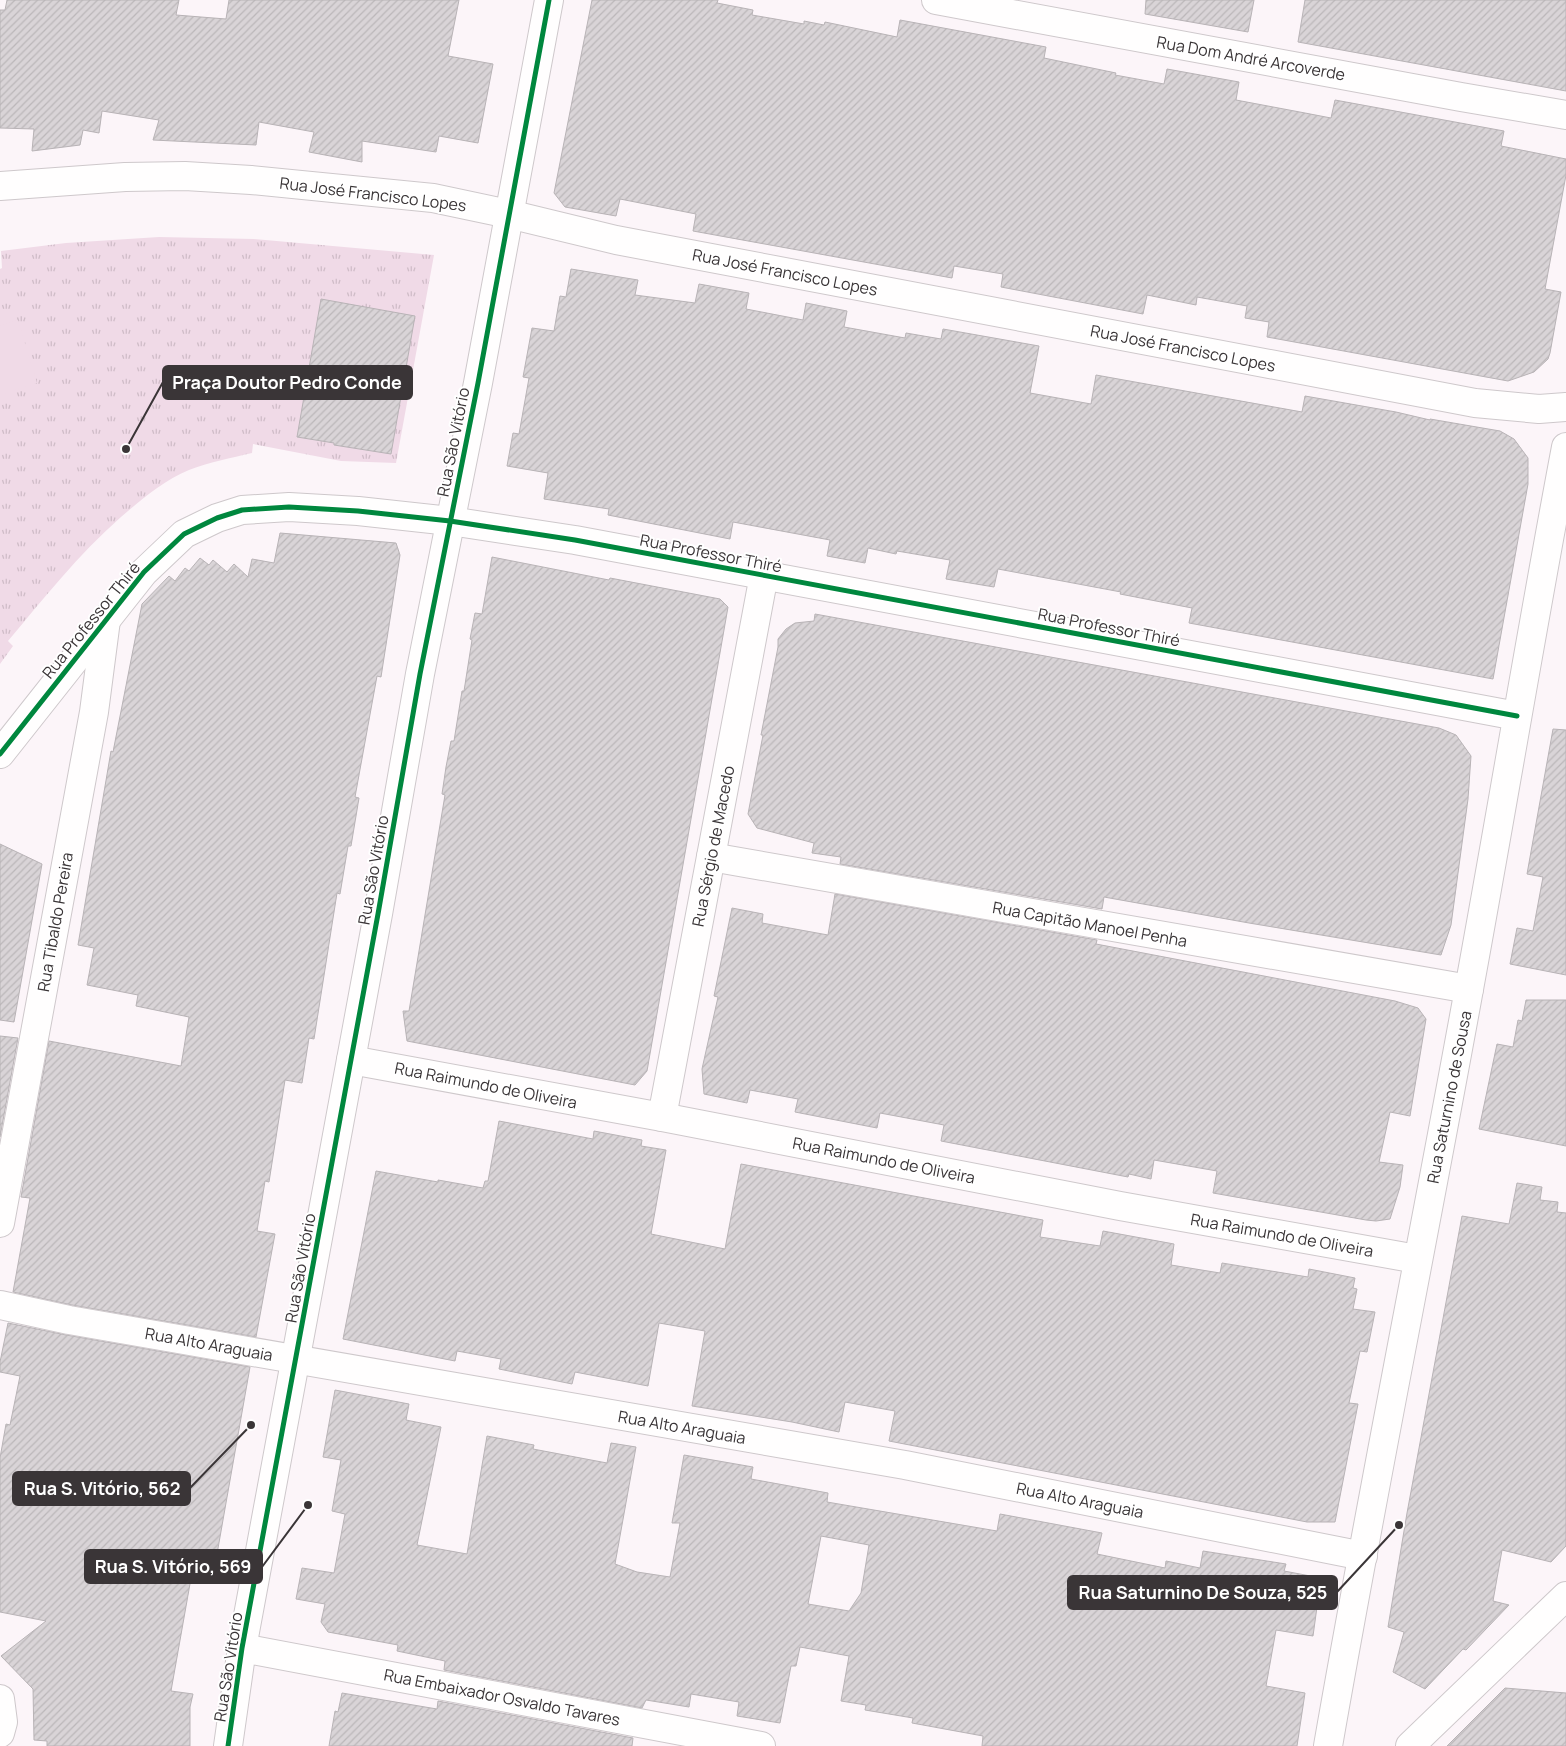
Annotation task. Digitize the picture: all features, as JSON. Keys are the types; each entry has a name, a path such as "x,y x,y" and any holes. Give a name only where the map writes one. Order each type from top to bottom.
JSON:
{"street":[{"name":"Rua São Vitório","path":"228,1746 242,1648 351,1060 420,674 549,0"},
{"name":"Rua Dom André Arcoverde","path":"936,0 1442,94 1566,115"},
{"name":"Rua José Francisco Lopes","path":"0,186 126,176 194,176 433,198 616,240 1475,403 1539,409 1566,407"},
{"name":"Rua Saturnino de Sousa","path":"1328,1746 1469,989 1566,447"},
{"name":"Rua Professor Thiré","path":"0,754 144,572 184,534 217,518 242,510 289,507 450,521 575,540 1517,716"},
{"name":"Rua Sérgio de Macedo","path":"662,1117 764,575"},
{"name":"Rua Tibaldo Pereira","path":"0,1222 94,712 106,620"},
{"name":"Rua Capitão Manoel Penha","path":"711,857 1469,989"},
{"name":"Rua Raimundo de Oliveira","path":"351,1060 662,1117 1120,1206 1418,1259"},
{"name":"Rua Alto Araguaia","path":"0,1305 69,1320 905,1465 1363,1556"},
{"path":"1410,1746 1566,1596"},
{"name":"Rua Embaixador Osvaldo Tavares","path":"242,1648 761,1746"},
{"path":"0,1699 3,1722 0,1733"}],"green space":[{"path":"159,237 254,239 434,255 396,463 341,461 253,444 252,453 220,460 179,474 137,504 90,546 8,641 13,646 0,664 1,251 66,243"},
{"path":"18,320 37,383 0,395 0,326"}],"building":[{"path":"7,0 179,0 176,15 226,19 229,0 459,0 448,56 493,64 478,143 439,136 436,152 362,141 362,162 309,152 314,132 259,122 256,145 153,140 159,120 102,111 99,133 83,130 80,145 32,151 34,129 0,128 0,10 5,10"},
{"path":"592,0 718,0 717,3 753,10 752,15 804,24 804,21 824,25 825,22 897,37 900,20 1046,47 1044,58 1116,73 1115,75 1164,84 1167,69 1239,82 1236,100 1331,118 1335,100 1504,131 1501,146 1566,159 1566,175 1545,289 1561,292 1548,359 1534,372 1508,381 1267,337 1269,322 1245,318 1247,306 1197,297 1196,305 1147,295 1143,314 1001,287 1003,274 954,266 952,278 693,231 696,214 620,199 616,216 565,207 554,193"},
{"path":"1146,0 1254,0 1248,32 1145,14"},
{"path":"1305,0 1566,0 1566,91 1298,42"},
{"path":"571,269 638,280 635,295 695,303 699,284 749,293 746,309 803,320 806,303 847,311 844,327 905,338 906,333 941,339 943,329 1039,346 1030,393 1091,404 1096,375 1302,412 1305,396 1430,420 1500,431 1514,439 1528,458 1528,484 1493,679 1189,623 1192,608 1120,594 1121,592 998,569 994,587 946,579 950,560 897,551 896,554 868,548 865,563 827,556 830,540 733,522 730,539 608,515 609,509 544,499 548,473 507,466 513,433 519,434 529,378 523,377 532,328 554,331 560,296 566,297"},
{"path":"321,299 415,316 391,454 297,437"},
{"path":"280,533 396,543 400,555 381,677 377,676 355,797 359,798 351,846 348,846 340,894 337,893 314,1039 309,1038 302,1083 285,1080 269,1182 265,1181 257,1231 275,1234 256,1337 72,1305 13,1292 30,1198 21,1197 49,1041 181,1066 189,1017 136,1006 138,995 87,985 94,948 78,945 111,751 113,752 142,604 169,576 175,581 185,568 189,571 200,558 209,565 213,560 227,572 234,564 248,577 252,559 274,563"},
{"path":"492,557 720,599 728,607 647,1071 635,1085 407,1041 403,1011 409,1011 445,795 442,794 446,767 451,741 454,741 462,691 464,691 475,613 482,614"},
{"path":"815,614 1439,728 1456,735 1471,756 1468,799 1451,925 1441,955 1104,897 1102,909 840,864 841,857 812,853 814,843 757,828 748,814 778,639 786,629 795,623 814,621"},
{"path":"1553,729 1566,730 1566,975 1510,964 1517,928 1533,931 1543,877 1527,874"},
{"path":"0,844 42,864 14,1022 0,1020"},
{"path":"835,894 1097,940 1096,944 1395,1001 1418,1008 1426,1019 1410,1116 1390,1112 1379,1162 1403,1165 1400,1187 1390,1219 1366,1220 1213,1193 1217,1171 1154,1160 1151,1179 1129,1174 1128,1177 941,1141 944,1125 880,1113 877,1128 795,1112 798,1099 750,1090 747,1103 704,1094 702,1069 718,997 714,996 732,908 763,914 762,923 828,935"},
{"path":"1526,1000 1566,1000 1566,1146 1479,1129 1497,1044 1513,1047 1518,1020 1522,1021"},
{"path":"0,1036 18,1038 0,1137"},
{"path":"499,1121 593,1139 594,1131 642,1140 641,1146 666,1150 651,1234 725,1249 741,1164 1043,1220 1040,1237 1100,1246 1103,1231 1174,1244 1171,1265 1220,1273 1222,1263 1308,1277 1309,1269 1355,1278 1353,1288 1357,1289 1353,1309 1375,1312 1367,1352 1360,1351 1349,1403 1358,1404 1335,1522 1307,1522 889,1441 895,1411 845,1402 839,1432 792,1422 692,1406 705,1331 659,1323 648,1386 575,1372 572,1384 499,1369 501,1359 457,1351 455,1361 343,1339 376,1171 483,1188 485,1181 488,1181"},
{"path":"1517,1183 1542,1187 1540,1200 1558,1202 1557,1212 1566,1213 1566,1546 1551,1562 1502,1550 1493,1601 1509,1605 1425,1689 1393,1672 1404,1632 1388,1627 1407,1513 1462,1216 1509,1224"},
{"path":"8,1323 250,1367 217,1554 196,1550 171,1691 193,1694 190,1707 190,1746 47,1746 47,1741 34,1740 33,1689 1,1656 46,1621 0,1612 0,1458 6,1424 10,1425 20,1376 0,1372 0,1362"},
{"path":"335,1390 409,1404 406,1420 441,1427 417,1545 467,1554 487,1436 534,1445 533,1449 607,1463 611,1443 636,1447 615,1564 637,1572 670,1577 680,1523 672,1523 684,1455 753,1467 751,1479 828,1493 827,1502 997,1531 1000,1514 1102,1533 1097,1554 1165,1568 1166,1561 1200,1568 1203,1551 1286,1564 1284,1571 1321,1578 1313,1636 1276,1630 1266,1686 1305,1693 1297,1746 982,1746 983,1736 912,1723 913,1718 865,1710 866,1705 841,1701 849,1656 800,1647 796,1666 791,1666 780,1723 737,1716 739,1702 691,1694 689,1707 646,1700 642,1708 444,1670 445,1661 397,1651 398,1645 328,1632 321,1622 325,1604 296,1599 302,1568 334,1573 345,1514 332,1511 341,1460 323,1457","holes":["821,1536 869,1545 861,1593 849,1611 808,1604"]},
{"path":"1505,1688 1566,1693 1566,1746 1447,1746"},
{"path":"342,1693 437,1709 438,1701 633,1738 632,1746 329,1746 335,1711 338,1712"}],"cycle path":[{"path":"228,1746 242,1648 378,914 420,674 478,383 549,0"},
{"path":"0,754 144,572 184,534 217,518 242,510 289,507 358,511 450,521 575,540 1517,716"}],"place":[{"name":"Praça Doutor Pedro Conde","path":"126,449"},
{"name":"Rua S. Vitório, 562","path":"251,1425"},
{"name":"Rua S. Vitório, 569","path":"308,1505"},
{"name":"Rua Saturnino De Souza, 525","path":"1399,1525"}]}
